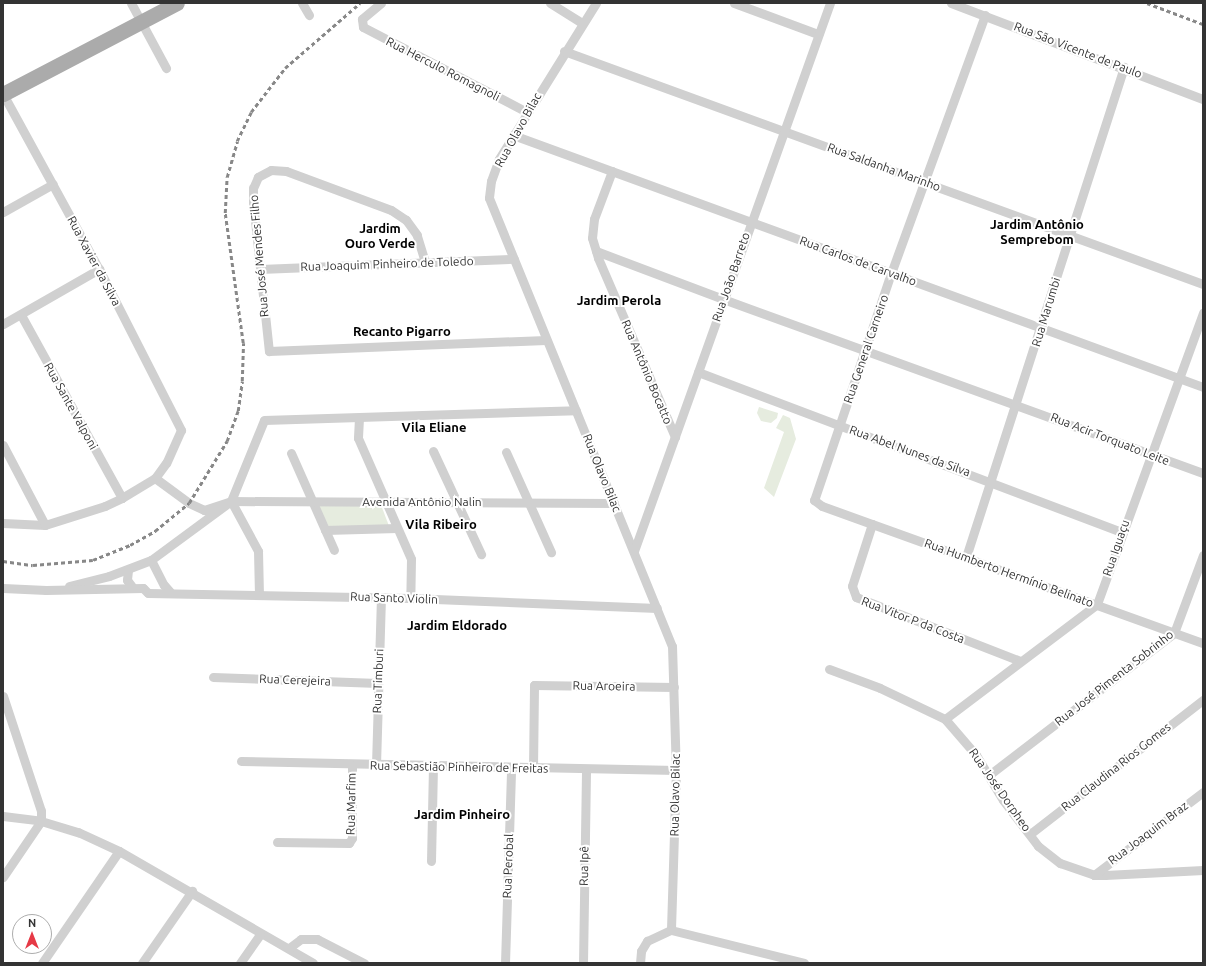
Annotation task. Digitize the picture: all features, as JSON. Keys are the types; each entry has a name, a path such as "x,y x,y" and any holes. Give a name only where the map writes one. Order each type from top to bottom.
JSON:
{"main road":[{"path":"3,94 177,3"}],"street":[{"path":"131,3 166,68"},
{"path":"302,3 309,16"},
{"name":"Rua Herculo Romagnoli","path":"381,3 362,19 361,23 363,27 527,112"},
{"path":"550,3 582,23"},
{"name":"Rua Olavo Bilac","path":"596,3 564,51 499,159 491,181 489,198 672,646 676,770 671,930"},
{"path":"734,3 818,34"},
{"name":"Rua João Barreto","path":"634,551 830,3"},
{"name":"Rua São Vicente de Paulo","path":"951,3 1203,98"},
{"name":"Rua General Carneiro","path":"816,503 815,492 840,425 891,273 985,15"},
{"name":"Rua Saldanha Marinho","path":"564,51 925,181 1203,284"},
{"name":"Rua Marumbi","path":"966,557 1018,404 1069,234 1124,67"},
{"name":"Rua Xavier da Silva","path":"3,94 99,269 181,430 166,463 155,478"},
{"name":"Rua Carlos de Carvalho","path":"513,135 1203,387"},
{"name":"Rua José Mendes Filho","path":"425,262 417,235 406,220 391,210 286,171 271,170 258,176 253,188 269,351 546,340"},
{"name":"Rua Antônio Bocatto","path":"612,171 594,219 592,238 675,437"},
{"path":"3,212 53,184"},
{"name":"Rua Acir Torquato Leite","path":"596,250 723,300 1018,404 1151,455 1203,473"},
{"name":"Rua Joaquim Pinheiro de Toledo","path":"260,269 514,259"},
{"path":"3,324 99,269"},
{"name":"Rua Iguaçu","path":"1096,604 1121,532 1180,378 1203,313"},
{"name":"Rua Sante Valponi","path":"21,315 122,498"},
{"name":"Rua Abel Nunes da Silva","path":"698,372 992,481 1121,532"},
{"path":"3,588 46,590 92,581 128,570 151,560 231,501 264,420 576,410"},
{"path":"359,418 358,438 385,503 411,559 410,598"},
{"path":"3,445 45,525"},
{"path":"433,452 482,554"},
{"path":"506,452 551,552"},
{"path":"290,453 334,550"},
{"path":"3,523 45,525 105,506 122,498 155,478 189,503 204,510 197,527"},
{"path":"231,501 258,551 259,594"},
{"name":"Avenida Antônio Nalin","path":"204,510 231,501 385,503 529,501 614,503"},
{"name":"Rua Humberto Hermínio Belinato","path":"816,503 1203,643"},
{"name":"Rua Vitor P da Costa","path":"872,524 852,586 856,597 1020,660"},
{"path":"325,530 397,528"},
{"name":"Rua José Pimenta Sobrinho","path":"989,775 1174,633 1203,555"},
{"path":"151,560 158,575 170,592"},
{"path":"128,570 127,580 133,588"},
{"path":"148,592 158,575"},
{"name":"Rua Santo Violin","path":"46,590 143,588 148,592 381,597 656,608"},
{"name":"Rua Timburi","path":"376,765 381,597"},
{"path":"945,719 1020,660 1096,604"},
{"name":"Rua José Dorpheo","path":"829,669 880,688 945,719 966,742 989,775 1003,800 1038,846 1060,863 1094,875 1203,870"},
{"name":"Rua Cerejeira","path":"213,677 378,683"},
{"name":"Rua Aroeira","path":"533,769 534,685 674,687"},
{"path":"3,696 39,799 41,821 3,877"},
{"name":"Rua Claudina Rios Gomes","path":"1030,834 1203,700"},
{"name":"Rua Sebastião Pinheiro de Freitas","path":"241,761 433,767 676,770"},
{"name":"Rua Marfim","path":"277,842 349,843 352,838 352,765"},
{"path":"431,861 433,767"},
{"name":"Rua Perobal","path":"505,963 511,768"},
{"name":"Rua Ipê","path":"583,963 586,769"},
{"name":"Rua Joaquim Braz","path":"1094,875 1203,792"},
{"path":"3,816 41,821 78,832 119,851 192,890 260,934 289,948 313,963"},
{"path":"42,963 119,851"},
{"path":"142,963 192,890"},
{"path":"639,962 641,951 648,942 671,930 804,963"},
{"path":"240,963 260,934"},
{"path":"289,948 301,939 317,939 364,963"}],"shaded area":[{"path":"759,407 778,413 777,418 771,423 761,421 757,413"},
{"path":"783,415 790,418 796,439 774,497 764,488 784,432 776,428"},
{"path":"317,505 381,505 389,526 329,527"}],"railway":[{"path":"3,561 33,565 93,560 130,545 155,531 189,503 227,441 238,411 242,381 243,343 225,213 227,177 237,141 251,112 285,68 360,3"},
{"path":"1147,3 1203,24"}],"district":[{"name":"Jardim Antônio Semprebom","path":"1037,232"},
{"name":"Jardim Ouro Verde","path":"380,236"},
{"name":"Jardim Perola","path":"619,300"},
{"name":"Recanto Pigarro","path":"402,331"},
{"name":"Vila Eliane","path":"434,427"},
{"name":"Vila Ribeiro","path":"441,524"},
{"name":"Jardim Eldorado","path":"457,625"},
{"name":"Jardim Pinheiro","path":"462,814"}]}
